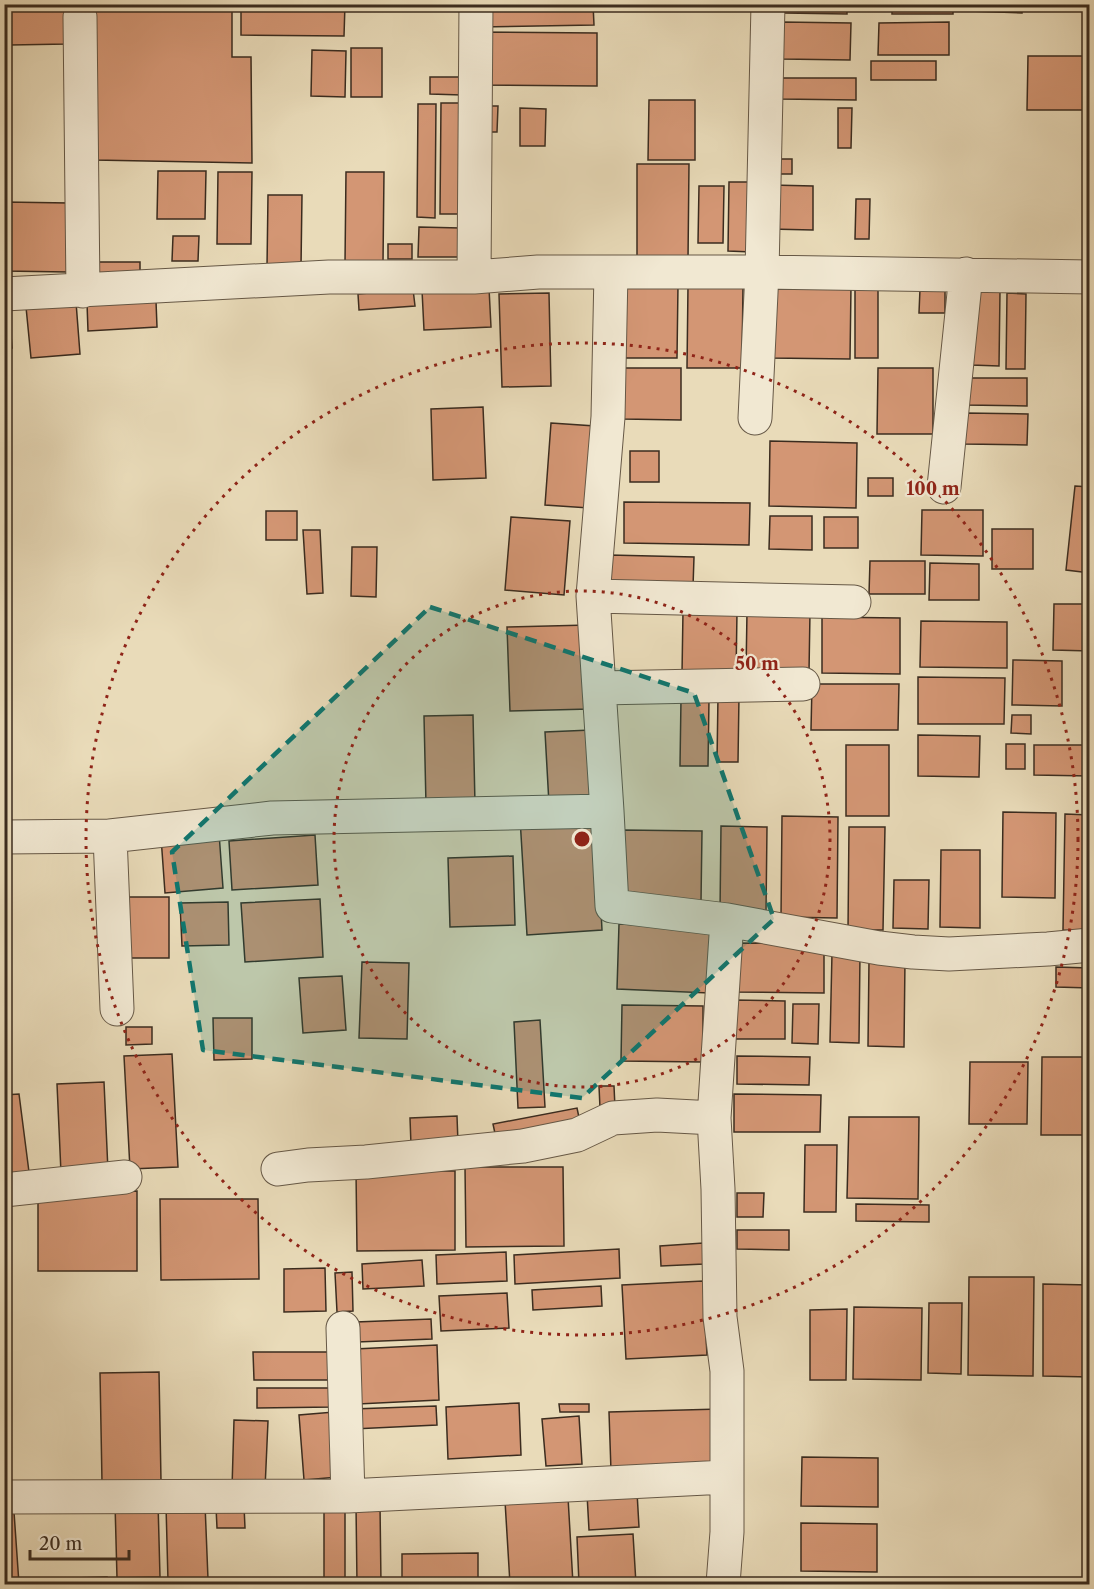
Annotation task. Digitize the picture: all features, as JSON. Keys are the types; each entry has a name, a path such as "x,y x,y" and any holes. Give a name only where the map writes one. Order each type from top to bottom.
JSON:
{"street":[{"path":"474,277 476,4"},
{"path":"755,418 762,272 768,4"},
{"path":"80,17 83,291"},
{"path":"4,294 329,277 474,277 538,272 762,272 1089,277"},
{"path":"611,272 608,417 593,596 612,906 727,920 879,948 914,952 949,954 1089,945"},
{"path":"944,487 966,274"},
{"path":"593,596 854,602"},
{"path":"600,688 803,684"},
{"path":"4,837 110,836 272,818 607,811"},
{"path":"110,836 117,1009"},
{"path":"723,1584 727,1532 727,1371 720,1317 719,1201 714,1118 727,920"},
{"path":"278,1169 523,1146 577,1135 613,1118 657,1115 714,1118"},
{"path":"4,1190 124,1177"},
{"path":"343,1328 348,1496"},
{"path":"4,1497 348,1496 726,1478"}],"highlighted area":[{"path":"430,607 694,693 774,919 582,1098 203,1050 172,852"}],"building":[{"path":"10,4 67,4 67,44 10,45"},
{"path":"91,4 232,4 232,57 251,57 252,163 94,160"},
{"path":"241,4 345,4 344,36 241,35"},
{"path":"479,4 593,4 594,25 480,27"},
{"path":"784,4 847,4 847,14 784,13"},
{"path":"892,4 953,4 953,14 892,14"},
{"path":"969,4 1022,4 1022,13 969,11"},
{"path":"782,22 851,23 850,60 782,59"},
{"path":"949,22 949,55 878,55 879,23"},
{"path":"474,32 597,33 597,86 473,85"},
{"path":"351,48 382,48 382,97 351,97"},
{"path":"312,50 346,51 345,97 311,96"},
{"path":"1028,56 1090,56 1090,110 1027,110"},
{"path":"871,61 936,61 936,80 871,80"},
{"path":"430,77 463,77 462,95 430,94"},
{"path":"781,78 856,78 856,100 780,99"},
{"path":"649,100 695,100 695,160 648,160"},
{"path":"441,103 463,103 461,214 440,214"},
{"path":"418,104 436,104 435,218 417,217"},
{"path":"485,106 498,106 497,132 485,132"},
{"path":"520,108 546,109 545,146 520,146"},
{"path":"838,108 852,108 851,148 838,148"},
{"path":"776,159 792,159 792,174 776,174"},
{"path":"637,164 689,164 688,260 637,259"},
{"path":"158,171 206,171 205,219 157,219"},
{"path":"218,172 252,172 251,244 217,244"},
{"path":"346,172 384,172 383,263 345,263"},
{"path":"729,182 753,182 752,252 728,251"},
{"path":"771,185 813,186 813,230 770,229"},
{"path":"699,186 724,186 723,243 698,243"},
{"path":"268,195 302,195 301,267 267,267"},
{"path":"856,199 870,199 869,239 855,239"},
{"path":"4,202 69,203 68,272 4,271"},
{"path":"419,227 460,228 460,257 418,257"},
{"path":"173,236 199,236 198,261 172,261"},
{"path":"388,244 412,244 412,259 388,259"},
{"path":"99,262 140,262 140,281 99,281"},
{"path":"622,285 678,285 677,358 621,358"},
{"path":"771,285 851,286 850,359 770,358"},
{"path":"688,286 743,286 742,368 687,368"},
{"path":"489,288 491,327 424,330 422,290"},
{"path":"413,289 415,306 359,310 358,294"},
{"path":"855,289 878,289 878,358 855,358"},
{"path":"920,289 945,290 945,313 919,313"},
{"path":"972,291 1000,291 999,366 971,365"},
{"path":"549,293 551,386 502,387 499,294"},
{"path":"1007,293 1026,294 1025,369 1006,369"},
{"path":"156,301 157,327 88,331 87,303"},
{"path":"76,302 80,354 31,358 26,307"},
{"path":"4,309 9,309 12,348 4,348"},
{"path":"4,355 6,355 9,418 4,418"},
{"path":"624,368 681,368 681,420 623,419"},
{"path":"878,368 933,368 933,434 877,434"},
{"path":"965,378 1027,378 1027,406 965,405"},
{"path":"483,407 486,478 433,480 431,409"},
{"path":"965,413 1028,414 1027,445 965,444"},
{"path":"551,423 595,426 589,508 545,505"},
{"path":"770,441 857,443 856,508 769,506"},
{"path":"630,451 659,451 659,482 630,482"},
{"path":"868,478 893,478 893,496 868,496"},
{"path":"1075,486 1090,487 1090,573 1066,570"},
{"path":"624,502 750,503 749,545 624,543"},
{"path":"922,510 983,510 983,556 921,555"},
{"path":"266,511 297,511 297,540 266,540"},
{"path":"770,516 812,516 812,550 769,549"},
{"path":"511,517 570,521 564,595 505,590"},
{"path":"824,517 858,517 858,548 824,548"},
{"path":"992,529 1033,529 1033,569 992,569"},
{"path":"303,530 320,530 323,593 307,594"},
{"path":"352,547 377,547 376,597 351,596"},
{"path":"609,555 694,557 693,587 609,587"},
{"path":"870,561 925,561 925,594 869,594"},
{"path":"930,563 979,564 979,600 929,600"},
{"path":"1054,604 1090,604 1090,651 1053,650"},
{"path":"683,611 737,612 736,675 682,674"},
{"path":"747,612 810,612 809,672 746,672"},
{"path":"822,617 900,618 900,674 822,673"},
{"path":"921,621 1007,622 1007,668 920,667"},
{"path":"588,625 590,709 510,711 507,627"},
{"path":"1013,660 1062,661 1062,706 1012,705"},
{"path":"918,677 1005,678 1004,724 918,724"},
{"path":"812,684 899,684 898,730 811,730"},
{"path":"718,696 739,696 738,762 717,762"},
{"path":"681,699 709,699 708,766 680,766"},
{"path":"473,715 475,804 426,805 424,716"},
{"path":"1012,715 1031,715 1031,734 1011,733"},
{"path":"591,730 595,801 549,804 545,732"},
{"path":"918,735 980,736 979,777 918,776"},
{"path":"1006,744 1025,744 1025,769 1006,769"},
{"path":"846,745 889,745 889,816 846,816"},
{"path":"1034,745 1090,745 1090,776 1034,775"},
{"path":"1003,812 1056,813 1055,898 1002,897"},
{"path":"596,814 602,930 527,935 520,818"},
{"path":"1065,814 1090,815 1090,931 1063,930"},
{"path":"782,816 838,817 837,918 781,917"},
{"path":"721,826 767,827 766,912 720,912"},
{"path":"849,827 885,827 883,930 848,930"},
{"path":"623,830 702,831 701,902 622,901"},
{"path":"219,833 223,888 165,893 161,837"},
{"path":"315,835 318,885 232,890 229,841"},
{"path":"941,850 980,850 980,928 940,927"},
{"path":"513,856 515,925 450,927 448,858"},
{"path":"894,880 929,880 928,929 893,928"},
{"path":"121,897 169,897 169,958 121,958"},
{"path":"320,899 323,957 245,962 241,903"},
{"path":"228,902 229,945 182,946 180,903"},
{"path":"619,924 711,927 709,993 617,989"},
{"path":"734,943 824,944 824,993 734,992"},
{"path":"832,953 860,953 859,1043 830,1042"},
{"path":"869,960 905,960 904,1047 868,1046"},
{"path":"362,962 409,963 407,1039 359,1038"},
{"path":"1056,967 1090,968 1090,988 1056,987"},
{"path":"342,976 346,1030 303,1033 299,978"},
{"path":"734,1000 785,1001 785,1039 733,1039"},
{"path":"793,1004 819,1004 818,1044 792,1043"},
{"path":"622,1005 703,1006 703,1062 621,1061"},
{"path":"213,1018 252,1018 252,1059 214,1060"},
{"path":"540,1020 545,1107 518,1108 514,1022"},
{"path":"126,1027 152,1027 152,1044 126,1045"},
{"path":"172,1054 178,1167 130,1169 124,1056"},
{"path":"737,1056 810,1057 809,1085 737,1084"},
{"path":"1042,1057 1090,1057 1090,1135 1041,1135"},
{"path":"970,1062 1028,1062 1027,1124 969,1124"},
{"path":"104,1082 108,1171 61,1173 57,1084"},
{"path":"599,1086 614,1086 615,1108 600,1108"},
{"path":"19,1094 29,1172 4,1175 4,1095"},
{"path":"734,1094 821,1095 820,1132 734,1132"},
{"path":"577,1108 581,1127 497,1143 493,1124"},
{"path":"457,1116 458,1143 411,1145 410,1118"},
{"path":"849,1117 919,1117 918,1199 847,1198"},
{"path":"805,1145 837,1145 836,1212 804,1212"},
{"path":"465,1167 563,1167 564,1246 466,1247"},
{"path":"356,1171 455,1171 455,1250 357,1251"},
{"path":"137,1191 137,1271 38,1271 38,1192"},
{"path":"737,1193 764,1193 763,1217 737,1217"},
{"path":"160,1199 258,1199 259,1279 161,1280"},
{"path":"856,1204 929,1205 929,1222 856,1221"},
{"path":"737,1230 789,1230 789,1250 737,1249"},
{"path":"703,1243 704,1264 661,1266 660,1246"},
{"path":"619,1249 620,1278 515,1284 514,1255"},
{"path":"506,1252 507,1281 437,1284 436,1255"},
{"path":"422,1260 424,1286 363,1289 362,1264"},
{"path":"325,1268 326,1311 284,1312 284,1269"},
{"path":"352,1272 353,1311 337,1312 335,1273"},
{"path":"969,1277 1034,1277 1033,1376 968,1375"},
{"path":"703,1281 707,1355 626,1359 622,1285"},
{"path":"1043,1284 1090,1285 1090,1377 1043,1376"},
{"path":"601,1286 602,1306 533,1310 532,1290"},
{"path":"507,1293 509,1328 441,1331 439,1296"},
{"path":"929,1303 962,1303 961,1374 928,1373"},
{"path":"854,1307 922,1308 921,1380 853,1379"},
{"path":"847,1309 846,1380 810,1380 810,1310"},
{"path":"431,1319 432,1339 357,1342 356,1322"},
{"path":"437,1345 439,1400 358,1404 355,1349"},
{"path":"253,1352 335,1352 335,1380 254,1380"},
{"path":"159,1372 161,1481 102,1482 100,1373"},
{"path":"257,1388 332,1388 333,1407 257,1408"},
{"path":"519,1403 521,1455 448,1459 446,1407"},
{"path":"559,1404 589,1404 589,1412 560,1412"},
{"path":"436,1406 437,1425 353,1429 353,1409"},
{"path":"720,1409 721,1468 611,1471 609,1412"},
{"path":"334,1412 338,1477 304,1480 299,1415"},
{"path":"579,1416 582,1464 546,1466 542,1419"},
{"path":"234,1420 268,1421 265,1489 232,1488"},
{"path":"802,1457 878,1458 878,1507 801,1506"},
{"path":"637,1492 639,1527 589,1530 587,1494"},
{"path":"568,1497 573,1584 510,1584 505,1501"},
{"path":"158,1502 160,1577 117,1578 115,1503"},
{"path":"205,1504 208,1579 168,1581 166,1505"},
{"path":"356,1505 380,1505 381,1584 357,1584"},
{"path":"244,1506 245,1528 217,1528 216,1507"},
{"path":"324,1507 345,1507 345,1584 324,1584"},
{"path":"14,1512 19,1584 4,1584 4,1513"},
{"path":"801,1523 877,1524 877,1572 801,1571"},
{"path":"633,1534 636,1584 579,1584 577,1537"},
{"path":"478,1553 478,1584 402,1584 402,1554"},
{"path":"107,1577 107,1584 73,1584 73,1578"}]}
